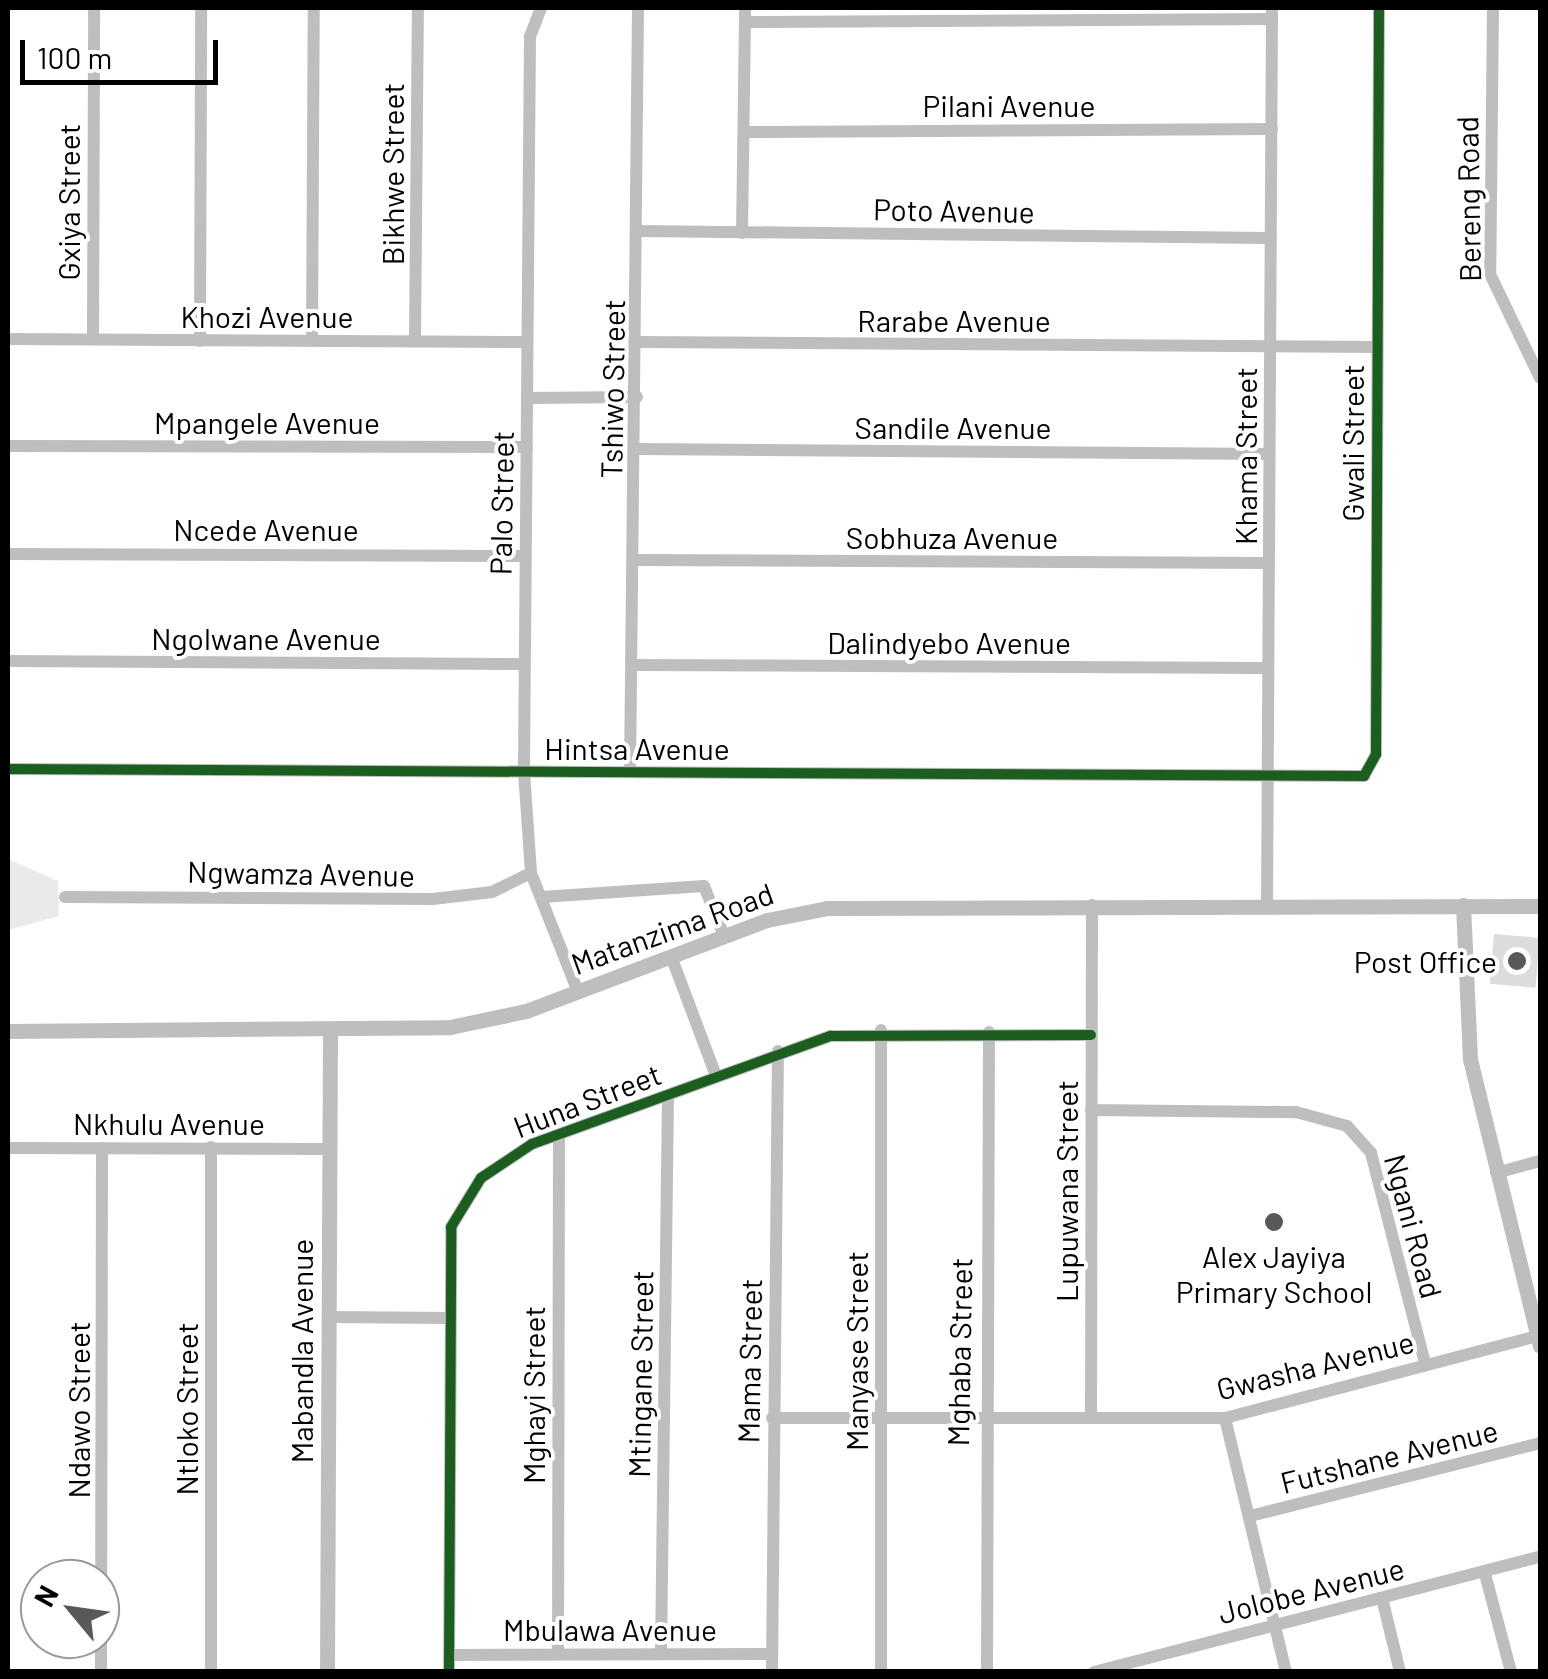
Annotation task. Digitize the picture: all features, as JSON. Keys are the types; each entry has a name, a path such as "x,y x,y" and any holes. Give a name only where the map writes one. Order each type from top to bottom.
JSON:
{"street":[{"name":"Gxiya Street","path":"92,338 94,8"},
{"path":"200,341 201,8"},
{"path":"312,341 314,8"},
{"name":"Bikhwe Street","path":"415,342 418,8"},
{"name":"Palo Street","path":"541,8 530,36 524,772 531,873 578,992"},
{"name":"Tshiwo Street","path":"630,772 637,450 638,8"},
{"name":"Gwali Street","path":"1266,777 1364,776 1375,762 1379,8"},
{"name":"Bereng Road","path":"1493,8 1490,274 1540,378"},
{"path":"742,232 745,15 1272,13"},
{"name":"Khama Street","path":"1267,905 1265,668 1270,563 1272,13"},
{"name":"Pilani Avenue","path":"745,132 1272,129"},
{"name":"Poto Avenue","path":"639,232 1270,238"},
{"name":"Khozi Avenue","path":"8,339 526,342"},
{"name":"Rarabe Avenue","path":"638,342 1376,346"},
{"path":"527,398 637,397"},
{"name":"Mpangele Avenue","path":"8,446 527,447"},
{"name":"Sandile Avenue","path":"637,450 1269,454"},
{"name":"Ncede Avenue","path":"8,554 525,556"},
{"name":"Sobhuza Avenue","path":"634,560 1270,563"},
{"name":"Ngolwane Avenue","path":"8,661 524,664"},
{"name":"Dalindyebo Avenue","path":"632,666 1265,668"},
{"name":"Hintsa Avenue","path":"8,769 1266,777"},
{"name":"Ngwamza Avenue","path":"65,897 433,899 492,892 531,873"},
{"path":"542,898 704,886 724,936"},
{"name":"Matanzima Road","path":"8,1031 330,1031 468,1024 578,992 724,936 827,908 1092,904 1540,906"},
{"name":"Lupuwana Street","path":"1091,1418 1092,904"},
{"path":"1464,905 1466,1024 1496,1173 1539,1341"},
{"path":"671,956 716,1076"},
{"name":"Huna Street","path":"448,1672 449,1318 452,1227 463,1198 500,1162 778,1051 881,1030 1091,1035"},
{"name":"Manyase Street","path":"881,1030 882,1672"},
{"name":"Mabandla Avenue","path":"326,1672 330,1031"},
{"name":"Mghaba Street","path":"987,1672 983,1419 989,1032"},
{"name":"Mama Street","path":"772,1672 778,1051"},
{"name":"Mtingane Street","path":"660,1653 668,1096"},
{"name":"Ngani Road","path":"1092,1110 1296,1112 1348,1126 1371,1153 1425,1363"},
{"name":"Mghayi Street","path":"558,1654 559,1136"},
{"name":"Ntloko Street","path":"211,1147 211,1672"},
{"name":"Nkhulu Avenue","path":"8,1148 330,1149"},
{"name":"Ndawo Street","path":"102,1148 102,1672"},
{"path":"1496,1173 1540,1161"},
{"path":"329,1316 449,1318"},
{"name":"Gwasha Avenue","path":"772,1418 1225,1418 1425,1363 1539,1341"},
{"path":"1225,1418 1286,1672"},
{"name":"Futshane Avenue","path":"1250,1516 1540,1443"},
{"name":"Jolobe Avenue","path":"1094,1672 1540,1557"},
{"path":"1485,1574 1511,1672"},
{"path":"1382,1598 1400,1672"},
{"name":"Mbulawa Avenue","path":"448,1655 772,1654"}],"shaded area":[{"path":"8,859 58,881 59,916 8,930"}],"building":[{"name":"Post Office","path":"1494,934 1540,938 1535,988 1490,984"}],"cycle path":[{"path":"8,769 1364,776 1376,754 1379,8"},
{"path":"449,1672 451,1227 481,1178 532,1144 831,1036 1091,1035"}],"place":[{"name":"Post Office","path":"1517,961"},
{"name":"Alex Jayiya Primary School","path":"1274,1222"}]}
